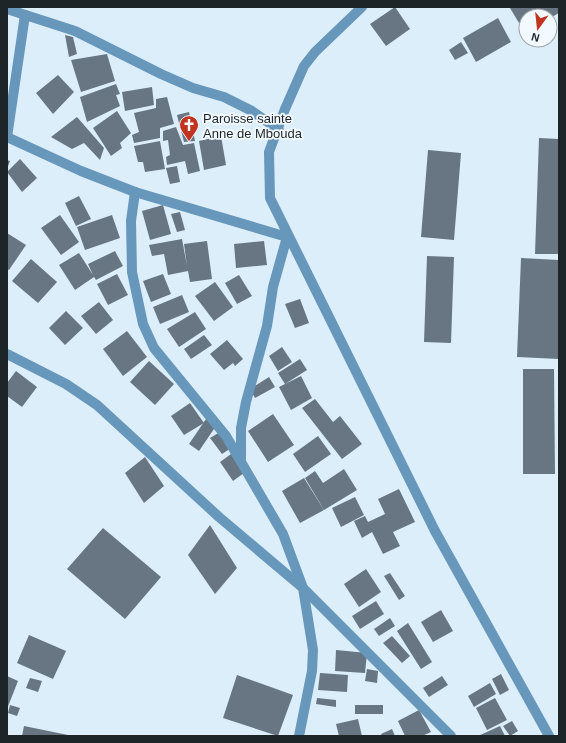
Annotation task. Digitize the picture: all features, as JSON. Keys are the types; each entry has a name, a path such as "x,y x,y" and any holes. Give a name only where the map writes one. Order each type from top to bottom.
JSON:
{"street":[{"path":"362,7 315,52 304,66 285,109 279,130 269,152 270,198 287,237 435,531 548,736"},
{"path":"7,9 75,31 161,74 193,88 224,97 252,111 279,130"},
{"path":"25,15 7,137 81,171 135,192 287,237"},
{"path":"135,192 131,221 132,272 143,324 154,348 226,436 283,534 303,588 312,657 312,671 298,736"},
{"path":"241,461 241,428 246,402 267,326 273,287 287,237"},
{"path":"7,354 66,384 97,405 219,517 303,588 451,736"}],"building":[{"path":"395,7 410,29 386,46 370,24"},
{"path":"559,7 559,13 558,8 518,8 518,21 510,8"},
{"path":"498,18 511,42 476,62 463,38"},
{"path":"65,35 73,37 77,54 69,57"},
{"path":"461,42 468,53 455,60 449,50"},
{"path":"107,54 115,81 81,92 71,60"},
{"path":"58,75 74,92 53,114 36,93"},
{"path":"116,84 120,94 116,95 120,106 87,122 80,97"},
{"path":"152,87 154,105 125,111 122,92"},
{"path":"167,97 174,124 160,128 160,138 134,143 132,135 139,132 134,113 156,108 156,99"},
{"path":"117,111 131,133 120,143 122,148 111,156 93,128"},
{"path":"189,112 195,141 184,142 177,115"},
{"path":"77,117 104,148 100,160 84,143 72,149 51,137"},
{"path":"176,127 183,145 194,143 200,171 188,174 185,161 167,165 166,157 170,155 168,140 163,141 163,131"},
{"path":"221,136 226,165 204,170 199,141"},
{"path":"539,138 559,139 559,254 535,254"},
{"path":"160,141 165,169 145,172 143,162 138,162 134,146"},
{"path":"428,150 461,153 454,240 421,237"},
{"path":"20,159 37,178 22,192 7,172"},
{"path":"7,160 10,161 7,169"},
{"path":"177,166 180,182 170,184 166,168"},
{"path":"79,196 91,219 76,226 65,203"},
{"path":"163,205 171,234 150,240 142,211"},
{"path":"180,212 185,230 177,232 171,214"},
{"path":"60,215 79,242 61,255 41,228"},
{"path":"112,215 120,238 85,250 77,227"},
{"path":"7,233 26,245 9,270 7,269"},
{"path":"182,239 187,266 184,244 207,241 212,279 190,282 188,271 168,275 164,254 152,256 149,245"},
{"path":"264,241 267,265 236,268 234,244"},
{"path":"115,251 123,266 96,280 94,277 75,290 59,265 79,253 93,275 88,264"},
{"path":"427,256 454,257 451,343 424,342"},
{"path":"521,258 559,260 559,359 517,357"},
{"path":"31,259 57,282 38,303 12,281"},
{"path":"117,274 128,295 108,305 97,284"},
{"path":"163,274 171,294 151,302 143,281"},
{"path":"239,275 252,296 237,304 225,283"},
{"path":"215,282 233,307 214,321 195,296"},
{"path":"182,295 189,312 160,324 153,307"},
{"path":"300,299 309,323 295,328 285,304"},
{"path":"99,302 113,320 96,334 81,316"},
{"path":"66,311 83,328 65,345 49,328"},
{"path":"195,312 206,329 179,347 167,329"},
{"path":"127,331 147,357 123,376 103,349"},
{"path":"204,335 212,345 191,359 184,349"},
{"path":"227,340 243,359 235,366 233,363 224,370 210,354"},
{"path":"282,347 292,362 278,371 269,356"},
{"path":"300,359 307,370 285,384 278,373"},
{"path":"149,361 174,384 155,405 130,382"},
{"path":"523,369 554,369 555,474 523,474"},
{"path":"16,371 37,387 22,407 7,396 7,383"},
{"path":"301,376 312,398 291,410 279,387"},
{"path":"269,377 275,387 255,398 250,389"},
{"path":"315,399 333,422 340,416 362,444 342,459 302,408"},
{"path":"190,403 204,423 184,435 171,416"},
{"path":"273,414 294,445 268,462 248,431"},
{"path":"206,419 216,426 199,451 189,444"},
{"path":"220,432 231,448 222,454 210,438"},
{"path":"318,436 331,454 305,472 293,454"},
{"path":"231,454 244,473 233,481 220,462"},
{"path":"145,457 164,486 144,503 125,473"},
{"path":"344,469 357,490 324,510 305,478 315,471 323,483"},
{"path":"304,478 324,510 300,523 282,491"},
{"path":"399,489 415,522 393,532 400,546 383,554 372,532 362,538 354,521 365,516 368,522 385,514 378,499"},
{"path":"355,497 364,515 341,527 332,508"},
{"path":"210,525 237,568 215,594 188,555"},
{"path":"103,528 161,577 125,619 67,569"},
{"path":"366,569 381,592 359,607 344,584"},
{"path":"390,573 405,596 399,600 384,576"},
{"path":"376,601 384,614 360,629 352,616"},
{"path":"441,610 453,631 433,642 421,622"},
{"path":"390,618 395,626 379,636 374,629"},
{"path":"408,623 432,662 421,669 397,631"},
{"path":"29,635 66,651 53,679 17,663"},
{"path":"392,636 410,656 402,663 383,643"},
{"path":"336,650 367,653 365,673 335,671"},
{"path":"367,669 378,671 377,683 365,681"},
{"path":"320,673 348,675 347,692 318,690"},
{"path":"501,674 509,690 500,695 492,679"},
{"path":"237,675 293,695 278,736 223,718"},
{"path":"7,676 18,681 7,709"},
{"path":"442,676 448,685 429,697 423,688"},
{"path":"30,678 42,681 38,692 26,688"},
{"path":"490,683 496,694 474,707 468,696"},
{"path":"317,698 336,700 336,707 316,704"},
{"path":"495,698 507,720 487,730 476,708"},
{"path":"10,705 20,708 17,716 8,713"},
{"path":"355,705 383,705 383,714 355,714"},
{"path":"419,710 431,732 422,736 405,736 398,721"},
{"path":"358,719 362,736 339,736 336,724"},
{"path":"512,721 518,731 510,736 503,726"},
{"path":"24,726 68,735 68,736 22,736"},
{"path":"500,726 505,736 478,736"},
{"path":"392,729 395,736 382,736 381,734"}],"place":[{"name":"Paroisse sainte Anne de Mbouda","path":"189,142"}]}
